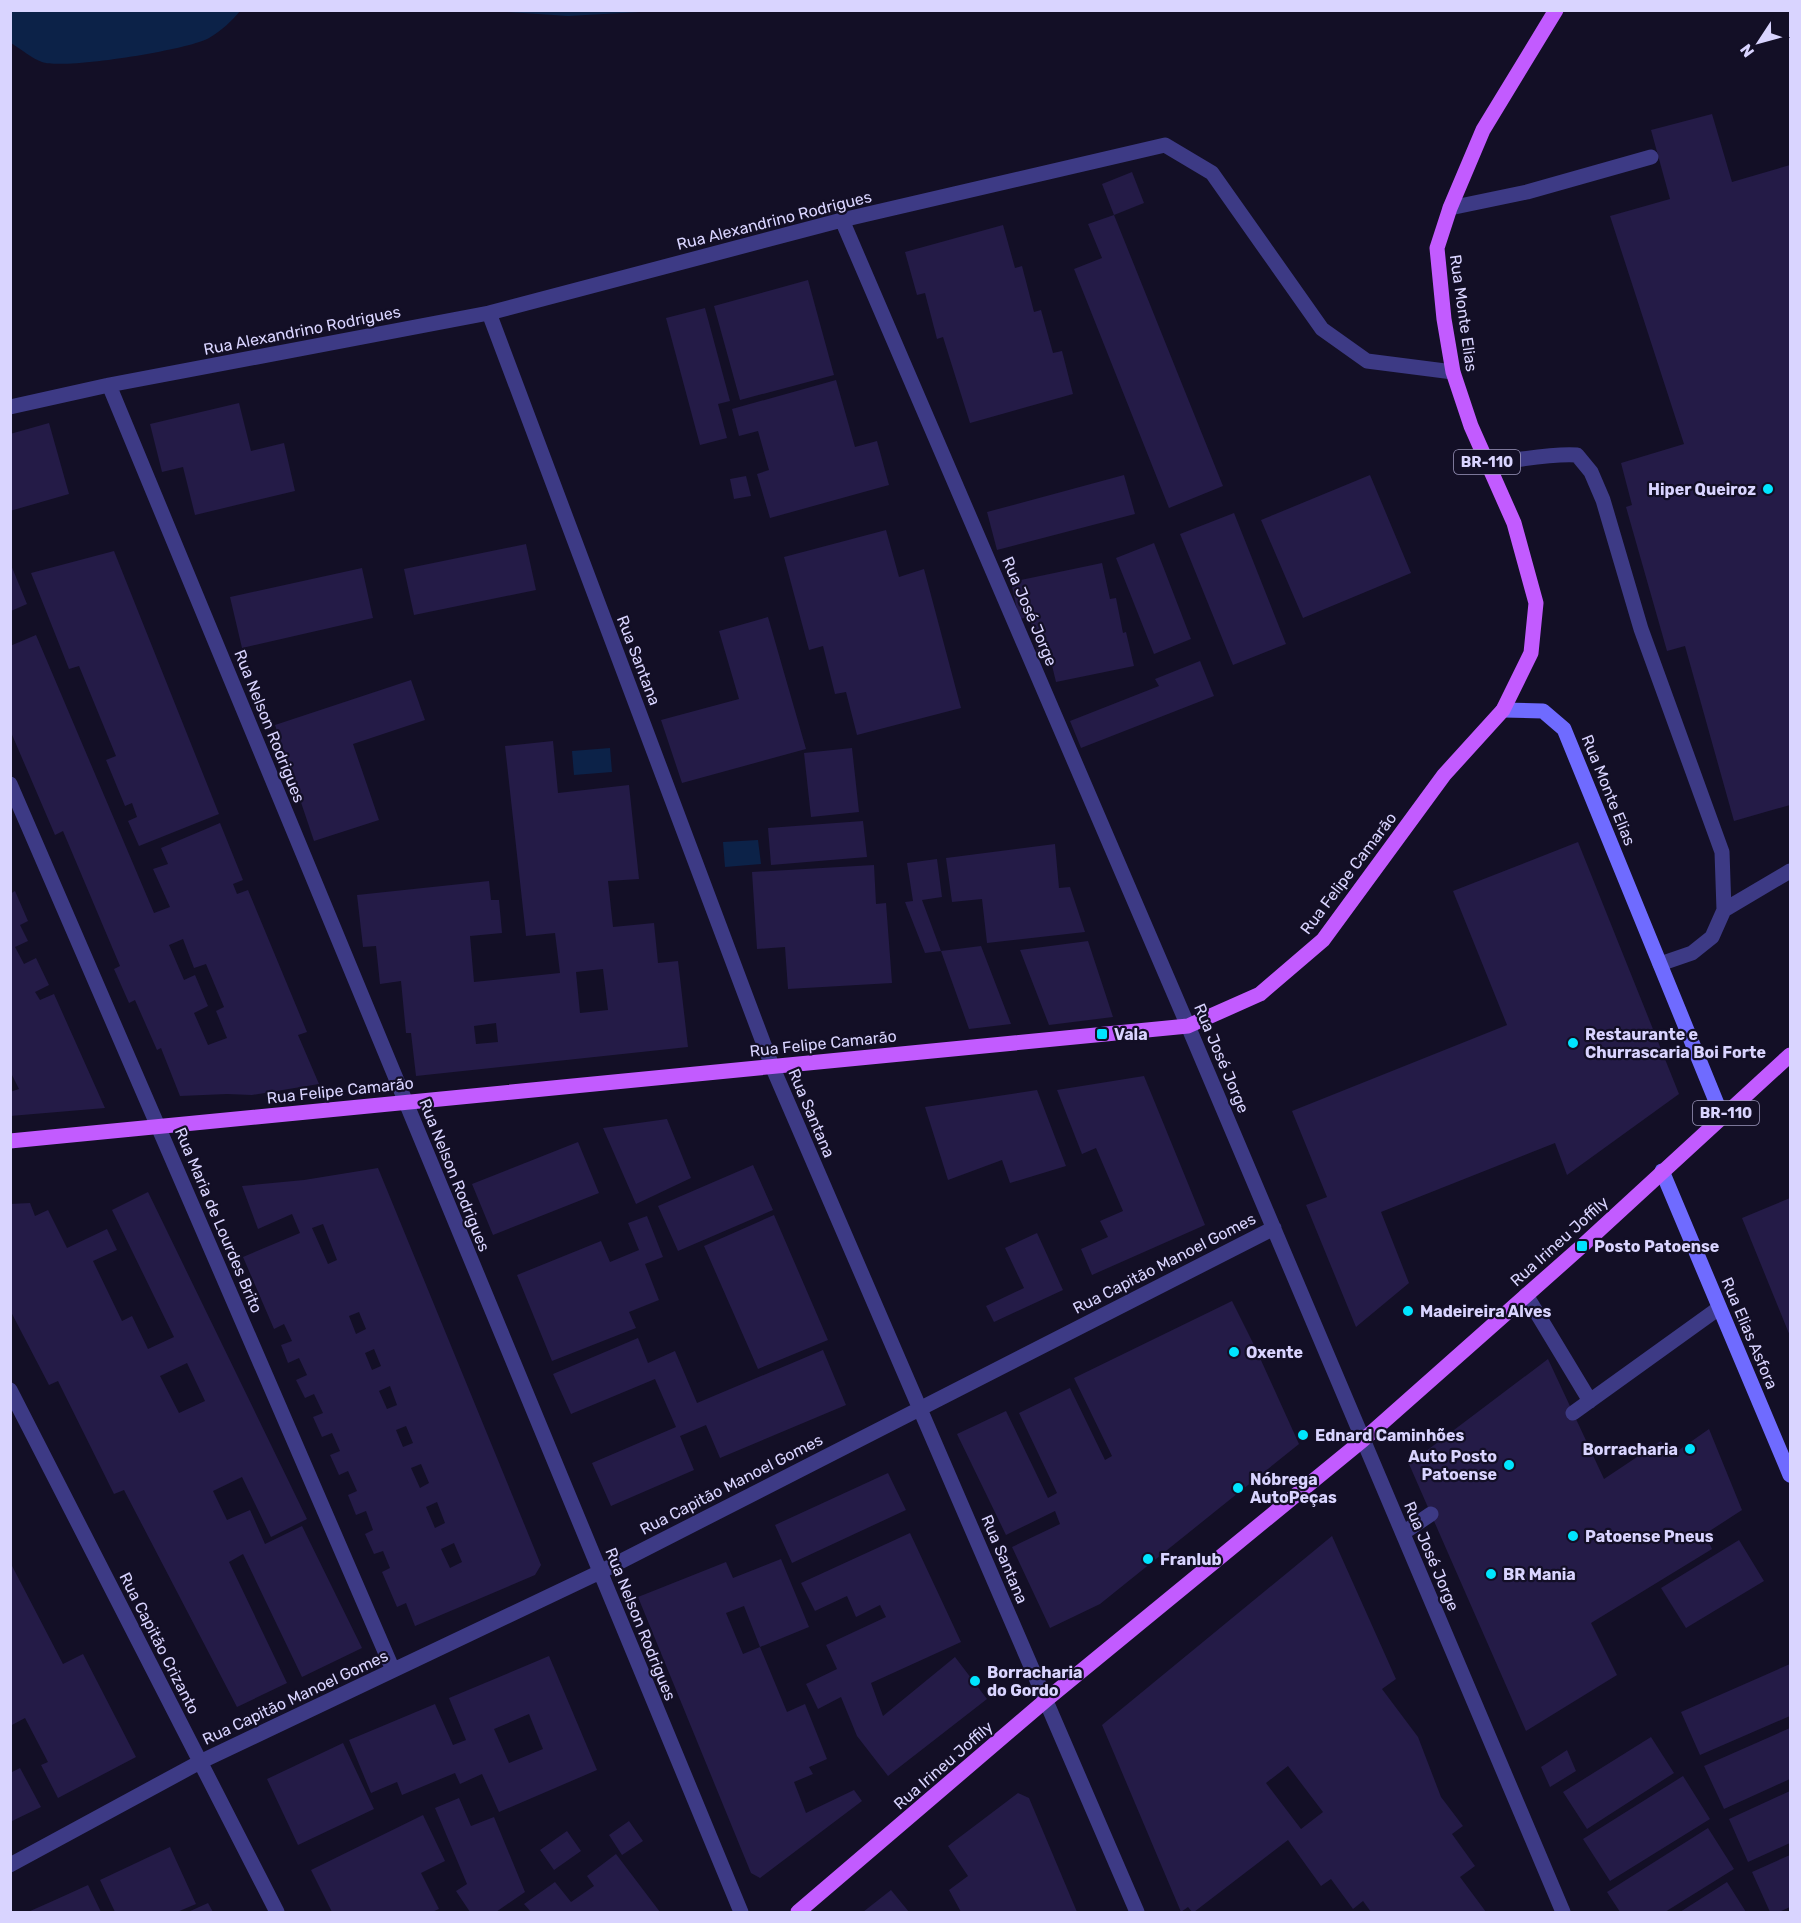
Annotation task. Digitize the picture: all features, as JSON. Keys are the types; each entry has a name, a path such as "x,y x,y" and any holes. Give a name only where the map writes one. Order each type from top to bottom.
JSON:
{"main road":[{"name":"BR-110","path":"1450,208 1483,130 1555,12"},
{"name":"Rua Monte Elias","path":"1450,208 1437,248 1444,319 1453,372 1471,426 1514,523 1536,603 1531,652 1503,710"},
{"name":"Rua Felipe Camarão","path":"10,1141 1188,1026 1260,994 1323,940 1444,776 1503,710"},
{"name":"Rua Irineu Joffily","path":"798,1912 1046,1700 1363,1440 1791,1055"}],"street":[{"name":"Rua Alexandrino Rodrigues","path":"10,407 109,385 489,313 842,220 1165,145 1212,173 1322,329 1367,361 1453,372"},
{"path":"1450,208 1527,192 1651,157"},
{"name":"Rua José Jorge","path":"842,220 1188,1026 1563,1912"},
{"name":"Rua Santana","path":"489,313 772,1066 1137,1912"},
{"name":"Rua Nelson Rodrigues","path":"109,385 741,1912"},
{"path":"1488,463 1577,454 1591,472 1603,500 1641,629 1722,852 1724,910 1712,937 1692,953 1660,964"},
{"name":"Rua Monte Elias","path":"1503,710 1543,711 1564,729 1722,1116"},
{"name":"Rua Maria de Lourdes Brito","path":"10,784 393,1670"},
{"path":"1724,910 1791,871"},
{"name":"Rua Elias Asfora","path":"1662,1171 1791,1475"},
{"name":"Rua Capitão Manoel Gomes","path":"10,1865 200,1762 600,1572 1274,1228"},
{"path":"1526,1295 1590,1401"},
{"path":"1573,1413 1719,1308"},
{"name":"Rua Capitão Crizanto","path":"10,1390 277,1912"},
{"path":"1403,1533 1431,1514"}],"water":[{"path":"11,10 240,11 218,32 197,43 153,53 99,61 55,64 42,62 11,43"},
{"path":"658,10 568,16 492,11"},
{"path":"610,748 612,772 574,775 572,751"},
{"path":"758,840 761,864 725,867 723,842"}],"building":[{"path":"1712,114 1732,182 1790,165 1790,805 1734,821 1685,646 1667,651 1626,507 1632,505 1621,463 1684,444 1610,216 1670,199 1651,130"},
{"path":"1132,172 1144,203 1114,215 1102,184"},
{"path":"1114,215 1223,486 1169,508 1074,269 1102,258 1088,224"},
{"path":"1003,225 1015,268 1022,266 1034,312 1041,310 1053,353 1062,351 1073,394 970,423 943,337 937,339 925,293 917,295 905,252"},
{"path":"808,280 834,375 740,400 714,306"},
{"path":"705,308 730,401 718,404 727,438 700,445 666,318"},
{"path":"836,380 855,447 877,441 889,485 770,518 757,474 769,470 758,431 739,436 732,409"},
{"path":"239,403 251,451 284,443 295,491 195,515 183,467 162,472 150,424"},
{"path":"49,423 69,494 10,511 10,434"},
{"path":"1124,475 1135,514 997,550 987,512"},
{"path":"1370,475 1411,573 1303,618 1261,520"},
{"path":"746,476 751,496 734,499 730,479"},
{"path":"1234,513 1286,644 1233,665 1180,534"},
{"path":"886,530 899,577 924,569 961,708 857,735 846,692 835,694 823,646 809,650 784,557"},
{"path":"1154,543 1191,639 1154,654 1116,558"},
{"path":"526,544 536,590 414,615 404,569"},
{"path":"114,551 219,814 139,846 128,821 137,817 132,803 125,806 106,760 116,756 79,666 69,669 31,573"},
{"path":"1102,563 1110,599 1116,598 1123,633 1126,632 1134,666 1056,682 1048,649 1037,651 1030,617 1019,619 1011,582"},
{"path":"11,565 27,604 11,611"},
{"path":"362,568 373,618 242,648 230,597"},
{"path":"768,617 806,749 682,783 661,720 739,699 719,631"},
{"path":"36,635 154,913 170,907 153,869 168,864 161,848 220,823 243,880 233,884 237,894 248,890 307,1032 298,1035 319,1084 252,1095 180,1096 161,1048 157,1050 135,1000 129,1003 114,969 120,966 63,831 55,835 10,730 10,646","holes":["183,939 194,968 206,964 224,1007 216,1011 227,1038 208,1045 194,1013 208,1006 195,975 184,980 169,945"]},
{"path":"1200,661 1214,696 1081,748 1070,721 1159,686 1155,679"},
{"path":"411,680 425,720 353,744 379,820 314,841 275,725"},
{"path":"553,741 558,793 629,785 639,879 608,881 613,927 654,923 658,963 678,961 688,1047 416,1076 411,1033 406,1033 401,981 380,984 376,946 363,947 357,895 489,881 491,900 499,900 502,933 470,936 474,982 560,973 555,933 526,936 505,746","holes":["603,969 608,1010 580,1013 576,972","496,1023 498,1042 476,1044 474,1026"]},
{"path":"852,748 859,812 811,817 804,753"},
{"path":"863,821 867,857 771,865 768,828"},
{"path":"1578,842 1679,1094 1567,1175 1555,1143 1381,1212 1409,1283 1356,1327 1306,1205 1327,1197 1292,1111 1507,1025 1453,891"},
{"path":"1055,844 1059,888 1070,887 1085,932 987,943 982,899 952,902 946,858"},
{"path":"937,859 942,897 922,900 941,951 925,953 905,902 913,901 907,863"},
{"path":"874,865 876,904 886,903 892,983 788,989 785,947 757,949 752,872"},
{"path":"15,891 28,921 20,925 28,941 15,947 24,964 36,958 49,985 35,992 40,1000 54,994 105,1108 10,1116 10,1092 19,1089 10,1071 10,894"},
{"path":"1088,941 1113,1017 1049,1025 1020,950"},
{"path":"981,946 1011,1024 969,1029 941,951"},
{"path":"1144,1076 1205,1225 1092,1275 1081,1249 1108,1237 1100,1221 1123,1211 1096,1148 1082,1154 1057,1090"},
{"path":"1037,1090 1066,1166 1010,1183 1002,1160 948,1180 925,1107"},
{"path":"667,1119 691,1178 636,1204 603,1128"},
{"path":"578,1142 599,1193 493,1235 472,1184"},
{"path":"753,1165 773,1210 678,1251 658,1206"},
{"path":"378,1168 541,1565 535,1575 415,1626 406,1603 397,1607 382,1572 390,1568 383,1551 374,1554 365,1534 373,1530 366,1511 356,1515 348,1495 357,1491 348,1471 339,1475 330,1455 340,1451 332,1433 322,1437 313,1417 323,1413 314,1394 305,1398 296,1380 307,1375 299,1358 288,1363 281,1345 292,1341 284,1324 274,1329 243,1257 300,1233 292,1214 258,1229 242,1186 304,1180","holes":["323,1224 337,1260 328,1264 312,1228","359,1312 366,1329 356,1334 349,1316","374,1349 381,1366 372,1370 365,1353","390,1386 397,1405 387,1409 379,1391","406,1426 413,1443 403,1447 396,1430","421,1464 429,1483 420,1488 411,1468","437,1502 445,1523 435,1528 426,1507","454,1543 462,1562 450,1568 441,1549"]},
{"path":"148,1192 307,1519 271,1537 242,1477 213,1491 227,1520 250,1510 265,1544 302,1526 362,1648 302,1677 243,1554 229,1562 287,1683 237,1707 124,1490 114,1494 58,1381 49,1385 10,1310 10,1204 30,1203 35,1216 48,1210 67,1248 107,1229 117,1250 93,1261 122,1321 132,1316 148,1349 174,1337 112,1210","holes":["187,1363 205,1401 179,1413 160,1376"]},
{"path":"1790,1198 1790,1336 1742,1218"},
{"path":"774,1215 828,1340 758,1369 704,1246"},
{"path":"647,1216 663,1257 645,1264 659,1300 629,1312 636,1328 552,1361 517,1275 601,1241 610,1262 639,1250 628,1223"},
{"path":"1037,1233 1063,1290 994,1322 986,1306 1024,1288 1005,1248"},
{"path":"1232,1301 1299,1444 1100,1604 1050,1628 1012,1547 1060,1524 1055,1511 1006,1535 957,1434 1006,1411 1048,1498 1057,1493 1019,1413 1070,1388 1105,1460 1112,1456 1074,1378"},
{"path":"638,1338 648,1363 675,1351 697,1403 823,1350 846,1405 720,1458 706,1425 680,1436 694,1470 611,1506 592,1463 676,1427 655,1379 571,1414 553,1374"},
{"path":"1548,1359 1604,1479 1661,1441 1669,1457 1709,1429 1742,1510 1705,1534 1712,1549 1591,1623 1617,1675 1526,1731 1409,1464"},
{"path":"888,1473 906,1510 792,1563 775,1525"},
{"path":"910,1533 961,1642 871,1683 883,1716 955,1657 987,1699 888,1776 857,1736 841,1697 818,1709 806,1684 837,1669 826,1645 886,1617 880,1605 856,1617 847,1596 815,1611 801,1583"},
{"path":"1332,1536 1396,1679 1382,1689 1418,1737 1441,1797 1463,1826 1452,1834 1475,1866 1460,1877 1486,1912 1371,1912 1363,1901 1353,1909 1331,1879 1321,1886 1288,1840 1194,1912 1188,1907 1181,1912 1102,1725","holes":["1288,1766 1323,1812 1301,1829 1266,1783"]},
{"path":"1739,1540 1764,1581 1686,1628 1661,1588"},
{"path":"781,1559 809,1627 760,1647 787,1712 805,1704 827,1759 809,1767 813,1774 794,1782 806,1813 854,1790 862,1801 760,1878 751,1873 638,1597 726,1562 733,1578","holes":["744,1606 760,1647 743,1654 726,1613"]},
{"path":"10,1562 63,1664 83,1654 136,1757 58,1798 41,1765 48,1762 25,1718 10,1726"},
{"path":"549,1656 597,1770 499,1812 482,1774 460,1784 455,1773 402,1795 397,1782 371,1793 349,1740 435,1704 453,1745 466,1740 449,1698","holes":["529,1714 543,1749 509,1763 494,1729"]},
{"path":"1790,1664 1790,1716 1700,1755 1681,1712"},
{"path":"1790,1728 1790,1779 1724,1809 1704,1766"},
{"path":"1651,1737 1674,1773 1587,1829 1563,1792"},
{"path":"343,1743 374,1809 298,1845 267,1779"},
{"path":"1567,1750 1576,1771 1550,1787 1541,1767"},
{"path":"20,1768 41,1807 10,1822 10,1773"},
{"path":"1683,1776 1710,1819 1610,1881 1583,1839"},
{"path":"1790,1791 1790,1843 1748,1862 1729,1819"},
{"path":"1018,1793 1029,1798 1077,1912 961,1912 949,1890 968,1876 948,1846"},
{"path":"459,1798 471,1826 494,1817 525,1892 496,1912 470,1912 456,1891 467,1884 435,1808"},
{"path":"423,1815 445,1861 421,1873 439,1909 432,1912 332,1912 311,1870"},
{"path":"629,1821 643,1841 622,1855 609,1835"},
{"path":"1708,1828 1734,1869 1665,1912 1620,1912 1607,1892"},
{"path":"567,1831 581,1851 554,1870 540,1850"},
{"path":"170,1847 196,1904 177,1912 115,1912 100,1880"},
{"path":"616,1854 660,1912 531,1912 524,1904 555,1882 571,1902 594,1886 587,1876"},
{"path":"1790,1855 1790,1907 1779,1912 1770,1912 1752,1872"},
{"path":"1727,1882 1746,1912 1680,1912"},
{"path":"88,1885 101,1912 28,1912 55,1900"},
{"path":"891,1890 909,1912 863,1912"},
{"path":"208,1903 213,1912 188,1912"}],"place":[{"name":"Hiper Queiroz","path":"1768,489"},
{"name":"Vala","path":"1102,1034"},
{"name":"Restaurante e Churrascaria Boi Forte","path":"1573,1043"},
{"name":"Posto Patoense","path":"1582,1246"},
{"name":"Madeireira Alves","path":"1408,1311"},
{"name":"Oxente","path":"1234,1352"},
{"name":"Ednard Caminhões","path":"1303,1435"},
{"name":"Borracharia","path":"1690,1449"},
{"name":"Auto Posto Patoense","path":"1509,1465"},
{"name":"Nóbrega AutoPeças","path":"1238,1488"},
{"name":"Patoense Pneus","path":"1573,1536"},
{"name":"Franlub","path":"1148,1559"},
{"name":"BR Mania","path":"1491,1574"},
{"name":"Borracharia do Gordo","path":"975,1681"}]}
